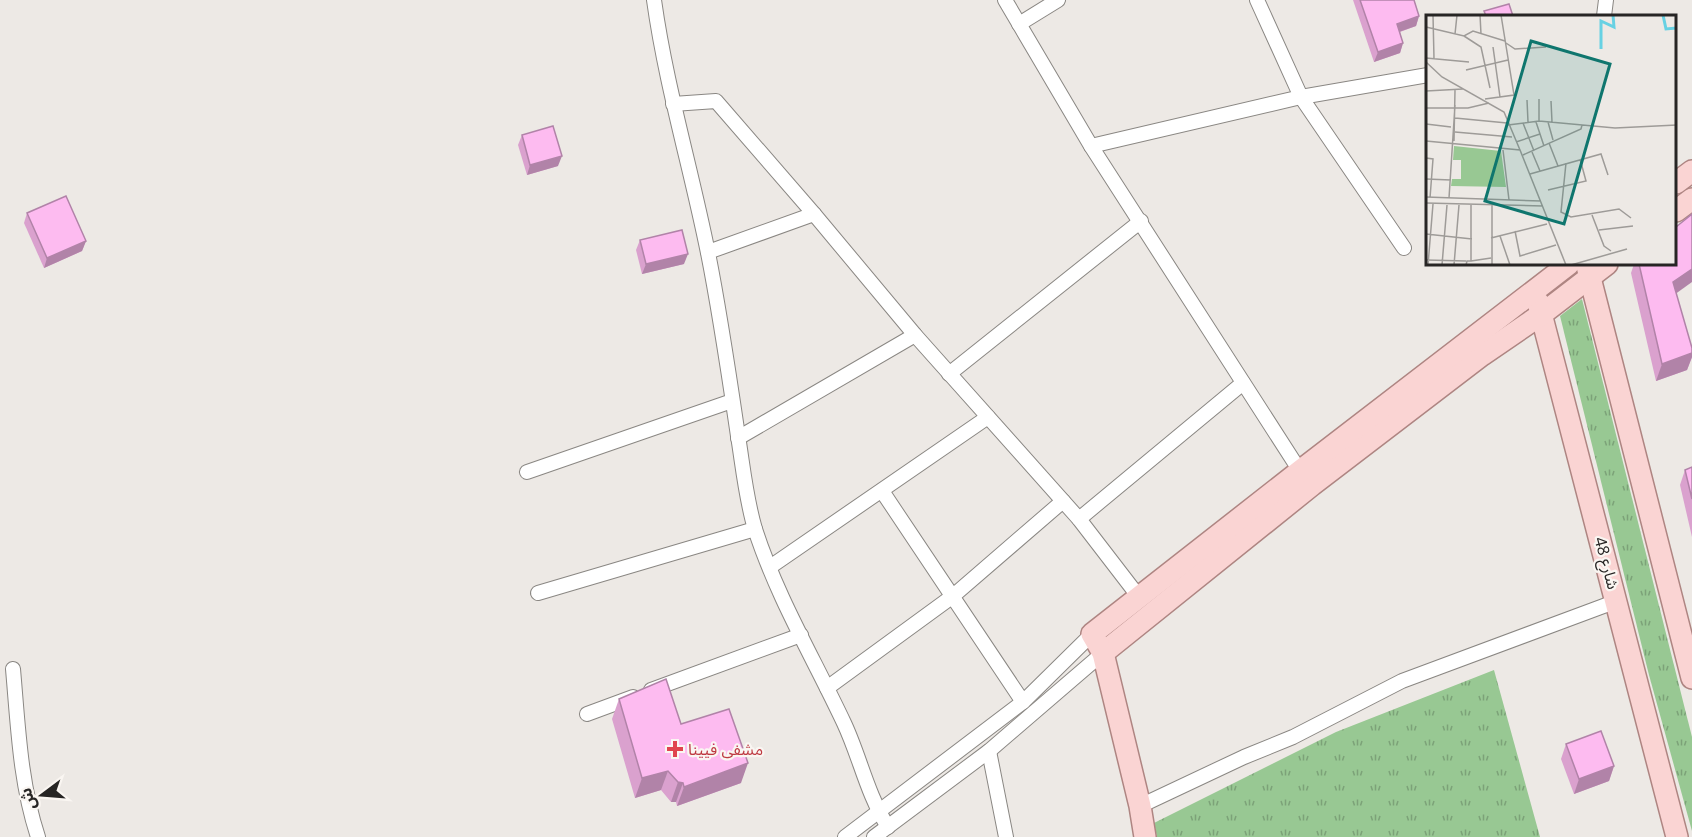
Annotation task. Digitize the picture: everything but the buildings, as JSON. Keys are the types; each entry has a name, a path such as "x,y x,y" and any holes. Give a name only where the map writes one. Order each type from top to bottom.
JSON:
{"main road":[{"path":"1677,182 1692,171"},
{"path":"1677,210 1692,199"},
{"path":"1145,837 1140,806 1103,653 1092,634 1566,266"},
{"path":"1103,653 1322,478 1482,355 1542,314 1594,268 1692,678"},
{"name":"48 شارع","path":"1534,290 1677,837"}],"street":[{"path":"654,0 673,104 708,252 743,477 755,529 770,567 856,751 867,787 878,812 888,827"},
{"path":"1005,0 1091,146 1142,221 1300,471"},
{"path":"1019,24 1058,0"},
{"path":"1257,0 1301,97 1404,249"},
{"path":"1604,15 1606,0"},
{"path":"1091,146 1301,97 1426,75"},
{"path":"673,104 716,101 915,335 1079,519 1139,597"},
{"path":"708,252 814,214"},
{"path":"950,374 1142,221"},
{"path":"738,438 915,335"},
{"path":"1079,519 1243,383"},
{"path":"528,472 732,401"},
{"path":"770,567 988,417"},
{"path":"882,490 1023,702"},
{"path":"827,688 952,596 1063,501"},
{"path":"538,593 755,529"},
{"path":"1140,806 1244,757 1293,737 1402,681 1617,601"},
{"path":"845,837 1023,702 1092,634"},
{"path":"587,714 801,635"},
{"path":"874,837 989,751 1103,653"},
{"path":"13,669 29,811 38,837"},
{"path":"989,751 1006,837"}],"green space":[{"path":"1582,299 1692,737 1692,831 1649,675 1560,316"},
{"path":"1494,670 1540,837 1157,837 1154,823 1336,732"}],"place":[{"name":"مشفى فيينا","path":"675,749"}]}
